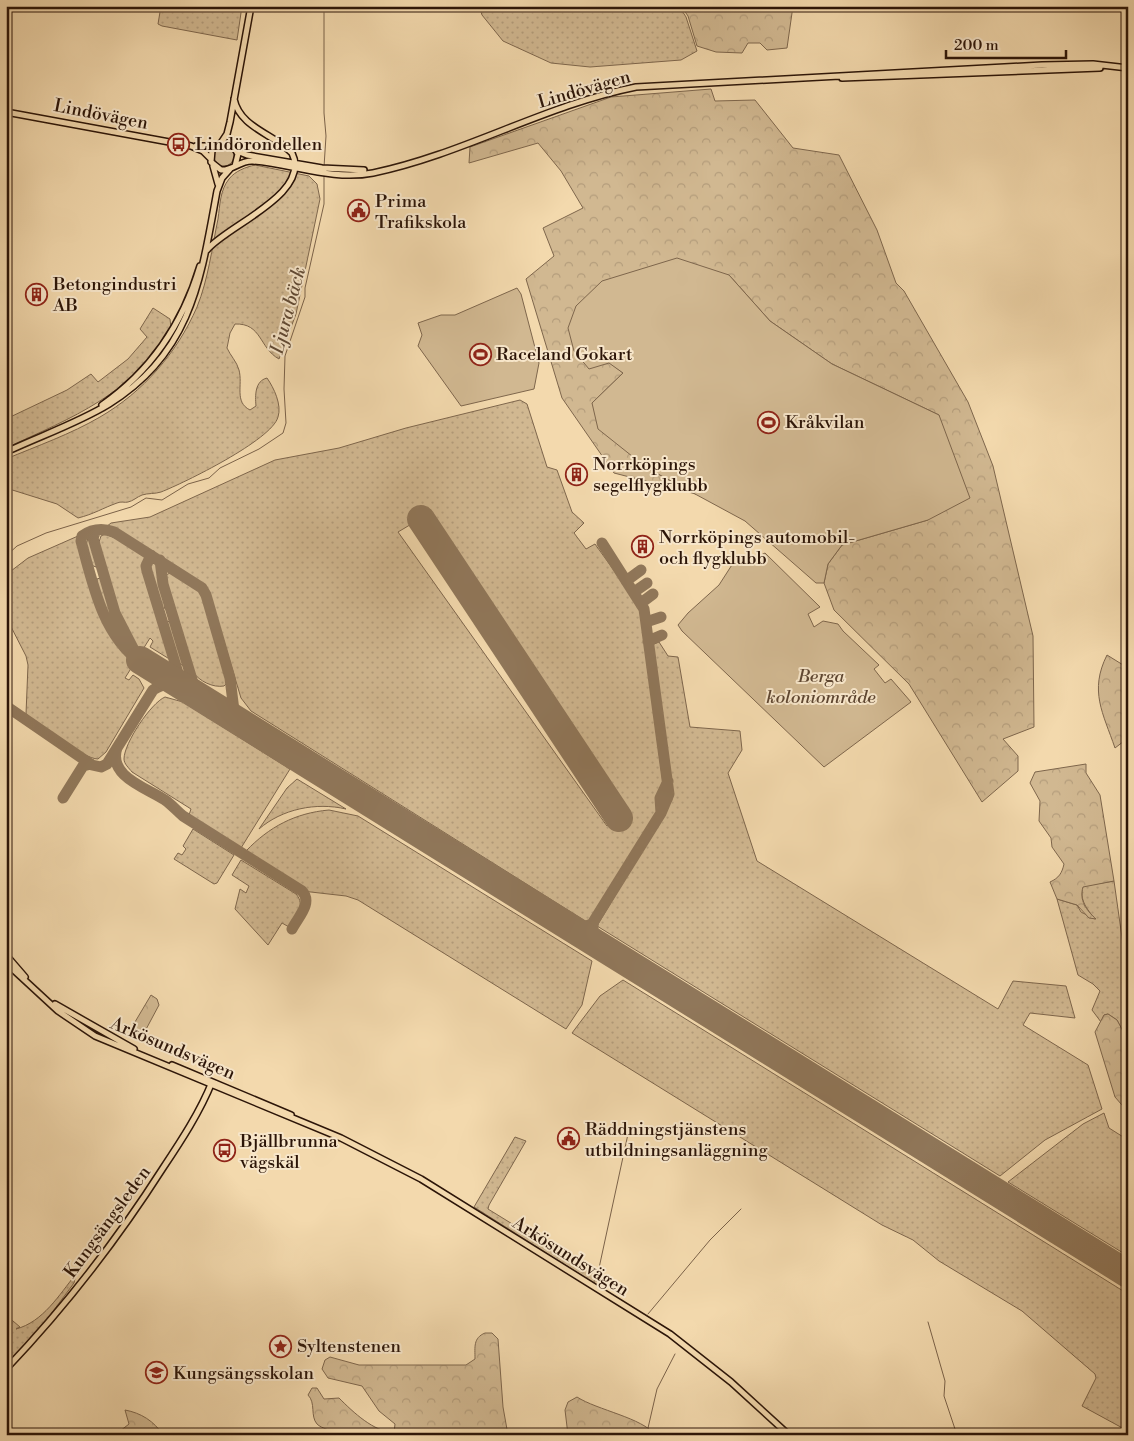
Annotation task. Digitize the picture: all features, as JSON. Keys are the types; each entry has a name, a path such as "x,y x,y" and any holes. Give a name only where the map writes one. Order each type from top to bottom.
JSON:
{"main road":[{"path":"6,452 109,404 127,390 153,367 166,351 192,304 208,242 217,191 218,180 210,159 215,146 221,143 227,134 251,6"},
{"name":"Lindövägen","path":"233,167 252,161 325,171 383,170 421,161 580,102 614,92 658,86 893,72 1081,64 1128,68"},
{"path":"206,251 282,193 290,180 294,166 292,152 248,121 240,112 234,100"},
{"name":"Lindövägen","path":"6,112 191,146 215,146"},
{"path":"217,191 222,178 233,167 238,158 230,122"},
{"path":"221,143 235,148"},
{"name":"Lindövägen","path":"191,146 203,151 210,159"},
{"name":"Lindövägen","path":"235,148 246,155 294,166"},
{"path":"213,165 221,170 233,167"},
{"path":"87,415 132,381 164,344 192,290 208,242"},
{"name":"Arkösundsvägen","path":"6,955 40,992 69,1014 138,1051 318,1128 409,1172 656,1325 711,1365 789,1435"},
{"name":"Arkösundsvägen","path":"6,963 58,1011 90,1033 212,1083"},
{"name":"Kungsängsleden","path":"6,1369 39,1334 114,1241 176,1149 212,1083"}],"green space":[{"path":"161,6 242,6 237,40 162,26 158,24"},
{"path":"479,6 679,6 686,17 697,51 681,60 590,67 551,63 503,41 482,15"},
{"path":"681,6 793,6 787,48 767,50 760,43 748,43 742,53 716,52 697,46 688,16"},
{"path":"711,89 715,101 755,100 793,148 839,155 877,230 896,283 904,291 968,402 993,466 1033,636 1034,727 1003,739 1018,756 1018,771 982,802 909,684 834,610 824,583 828,564 842,545 928,520 939,415 832,364 770,321 729,275 609,362 623,373 592,403 647,468 696,494 614,473 562,398 526,279 554,256 543,228 583,208 561,171 538,143 469,163 470,147 611,97"},
{"path":"224,146 231,149 234,156 231,163 224,166 217,163 214,156 217,149"},
{"path":"255,165 309,176 317,184 320,199 296,314 279,359 267,349 256,332 250,328 235,324 230,333 227,348 239,370 242,402 250,410 256,406 258,385 267,378 275,392 279,407 278,417 272,426 260,437 226,460 188,480 161,492 142,495 127,502 118,502 78,518 57,504 6,488 6,459 66,434 116,407 144,383 169,355 189,324 201,297 221,198 226,183 234,174 244,168"},
{"name":"Kråkvilan","path":"677,258 729,275 770,321 832,364 939,415 970,498 928,520 842,545 828,564 824,583 816,583 745,521 647,468 598,429 592,403 623,373 609,363 589,369 574,351 568,328 576,306 602,281"},
{"name":"Raceland Gokart","path":"517,288 521,294 539,363 534,389 461,406 418,346 422,335 418,323 441,315 455,315"},
{"path":"153,308 170,319 171,328 138,371 99,402 55,426 6,448 6,419 67,390 91,374 98,382 128,359 147,337 140,329"},
{"path":"520,400 527,404 547,467 557,470 572,512 584,523 574,533 586,549 595,544 633,597 641,613 663,783 659,793 656,816 649,830 590,924 251,711 241,698 213,605 202,584 117,530 106,527 111,523 150,517 275,460 339,448 406,428","holes":["430,513 628,812 607,826 398,532"]},
{"path":"105,534 148,558 144,567 145,575 171,660 150,647 153,641 150,638 140,654 129,639 98,545 101,536"},
{"path":"78,536 103,620 112,636 135,662 125,678 129,680 133,675 139,679 144,688 106,752 98,759 91,758 72,748 26,714 28,665 26,656 6,617 6,578 11,571 28,558"},
{"path":"88,538 91,538 98,561 96,567 91,565 86,545"},
{"name":"Berga koloniområde","path":"765,553 820,607 808,614 814,627 823,621 838,624 879,665 874,669 885,683 891,679 911,702 824,767 682,631 678,625 688,613 719,585 737,557 744,564"},
{"path":"151,563 156,564 166,603 164,609 157,601 152,588"},
{"path":"170,573 198,589 204,596 229,681 224,686 215,686 207,683 193,672 164,579 164,576"},
{"path":"100,578 105,583 116,624 131,652 109,622 97,585 97,579"},
{"path":"168,621 172,625 185,667 177,660 174,654 165,625"},
{"path":"659,642 668,656 678,657 690,727 740,731 742,750 728,773 757,861 998,1009 1013,981 1066,986 1075,1018 1030,1013 1023,1025 1088,1065 1102,1109 1045,1140 1000,1176 597,926 672,800 652,645"},
{"path":"1107,655 1128,668 1128,738 1115,748 1102,713 1098,691 1102,668"},
{"path":"165,697 183,702 290,769 241,848 189,815 191,809 132,772 125,763 125,752 128,743 139,724 153,707"},
{"path":"1086,764 1086,773 1100,795 1114,881 1083,887 1082,896 1084,904 1096,919 1089,918 1077,905 1057,899 1050,882 1060,875 1064,864 1052,847 1051,838 1039,821 1040,801 1030,783 1035,772"},
{"path":"297,779 346,809 323,806 300,809 278,816 259,829 287,788"},
{"path":"329,810 358,816 592,961 582,1005 566,1029 358,900 346,896 302,891 303,888 246,851 273,828 283,823 305,814"},
{"path":"193,829 234,855 217,883 214,884 174,859 178,853 182,855 186,849 183,846"},
{"path":"241,860 296,894 299,898 299,911 289,927 282,923 268,945 235,909 240,889 246,893 249,886 232,875"},
{"path":"1114,881 1128,980 1128,1033 1124,1034 1117,1020 1108,1014 1104,1015 1101,1022 1092,1010 1100,991 1093,984 1078,975 1057,899 1077,905 1081,912 1095,919 1083,900 1083,886"},
{"path":"623,980 1128,1294 1128,1431 1082,1406 1096,1378 1095,1374 1022,1311 939,1261 913,1240 882,1225 572,1033 600,996"},
{"path":"151,995 157,999 159,1005 143,1035 139,1036 133,1032 132,1027"},
{"path":"1108,1014 1117,1020 1124,1033 1128,1033 1128,1112 1115,1097 1095,1032 1104,1015"},
{"path":"1104,1113 1109,1128 1128,1140 1128,1256 1008,1182 1083,1124"},
{"path":"515,1137 526,1141 488,1209 595,1275 594,1283 474,1207"},
{"path":"76,1274 74,1283 39,1330 6,1365 6,1333 12,1330 6,1332 6,1315 20,1327 16,1329 26,1325 50,1307"},
{"path":"485,1333 492,1333 498,1339 503,1407 508,1435 338,1435 319,1426 315,1421 312,1402 308,1395 312,1388 317,1388 324,1399 339,1398 371,1425 386,1432 394,1433 395,1424 379,1411 362,1386 328,1378 322,1369 325,1360 330,1357 359,1365 466,1365 475,1359 475,1347 478,1337"},
{"path":"577,1397 641,1424 655,1435 568,1435 565,1410 568,1402"},
{"path":"125,1410 147,1418 163,1435 115,1435 129,1424"}],"waterway":[{"name":"Ljura bäck","path":"324,6 324,113 326,136 324,167"},
{"name":"Ljura bäck","path":"6,556 17,546 46,533 131,507 146,498 162,500 188,484 209,478 220,468 259,449 283,433 286,423 285,356 305,297 305,288 324,204 324,176"},
{"path":"596,1282 628,1134"},
{"path":"648,1314 710,1240 741,1209"},
{"path":"928,1322 945,1381 944,1396 957,1435"},
{"path":"653,1435 648,1428 657,1389 675,1354"}],"taxiway":[{"path":"96,530 93,538 115,613 134,650"},
{"path":"139,661 126,650 116,636 101,607 81,541 82,536 90,532 102,530 114,532 202,588 206,595 230,678 235,719"},
{"path":"554,917 578,929 592,924 661,813 669,794 644,609 602,543"},
{"path":"151,555 146,566 147,571 182,686"},
{"path":"160,560 163,584 197,696"},
{"path":"626,581 641,570"},
{"path":"634,592 647,583"},
{"path":"641,603 653,594"},
{"path":"646,622 661,617"},
{"path":"648,641 662,635"},
{"path":"6,706 92,765 101,767 107,764 153,690 170,684 187,689"},
{"path":"117,748 115,758 118,766 130,780 165,800 183,816 302,891 306,900 305,905 292,929"},
{"path":"63,798 83,766 91,764"},
{"path":"661,813 660,798 668,781"},
{"path":"594,921 593,927 596,938 604,947 619,958"},
{"path":"1118,1268 1128,1271"}],"runway":[{"path":"421,519 619,818"},
{"path":"140,660 1128,1274"}],"place":[{"name":"Lindörondellen","path":"179,144"},
{"name":"Prima Trafikskola","path":"359,211"},
{"name":"Betongindustri AB","path":"37,294"},
{"name":"Raceland Gokart","path":"480,354"},
{"name":"Kråkvilan","path":"769,422"},
{"name":"Norrköpings segelflygklubb","path":"577,474"},
{"name":"Norrköpings automobil- och flygklubb","path":"643,547"},
{"name":"Räddningstjänstens utbildningsanläggning","path":"569,1139"},
{"name":"Bjällbrunna vägskäl","path":"224,1151"},
{"name":"Syltenstenen","path":"281,1346"},
{"name":"Kungsängsskolan","path":"157,1373"}]}
